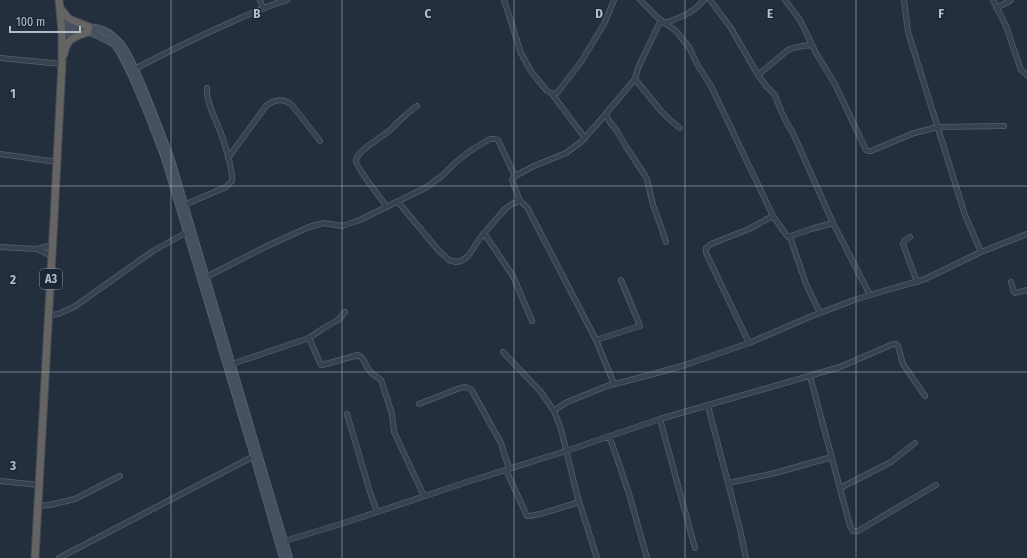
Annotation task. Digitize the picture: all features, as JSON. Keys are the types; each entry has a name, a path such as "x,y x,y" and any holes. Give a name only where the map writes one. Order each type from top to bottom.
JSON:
{"highway":[{"name":"A3","path":"35,558 62,64 59,0"},
{"path":"60,8 69,19 89,30"},
{"path":"62,64 65,50 69,41 89,30"}],"main road":[{"path":"61,29 99,29 107,32 120,43 135,69 168,153 206,276 232,364 283,558"},
{"path":"89,30 113,43 119,50 133,78 165,158 254,451 285,541 289,558"}],"street":[{"path":"260,0 262,9"},
{"path":"135,69 174,48 272,4 287,0"},
{"path":"504,0 528,66 533,74 552,94 585,138"},
{"path":"552,94 557,93 581,62 604,24 614,0"},
{"path":"640,0 681,36 690,47 697,64 711,86 773,216 788,237 790,237 806,284 820,313"},
{"path":"614,384 596,340 527,207 520,201 512,180 515,176 534,166 566,153 578,145 635,79 638,68 659,24 692,12 699,7 704,0"},
{"path":"710,0 731,28 758,75 777,98 781,111 793,133 833,223 870,295"},
{"path":"785,0 800,20 812,45 835,84 866,150 871,151 914,133 938,127 1004,126"},
{"path":"904,0 908,32 965,216 981,252"},
{"path":"993,0 1006,26 1020,70 1027,75"},
{"path":"996,8 1011,0"},
{"path":"758,75 788,50 797,46 812,45"},
{"path":"0,58 62,64"},
{"path":"635,79 665,116 680,128"},
{"path":"184,205 226,187 232,180 228,158 220,131 208,102 206,94 207,88"},
{"path":"228,158 266,106 278,100 288,102 292,105 320,141"},
{"path":"387,207 361,171 356,163 356,159 366,148 417,106"},
{"path":"606,114 647,179 654,210 666,242"},
{"path":"602,119 609,121"},
{"path":"206,276 309,227 324,223 342,226 360,220 398,202 427,187 470,151 493,139 498,140 515,176"},
{"path":"0,154 50,161 57,160"},
{"path":"398,202 439,251 453,262 461,261 467,257 484,233 505,209 520,201"},
{"path":"749,343 706,253 706,248 711,244 750,229 773,216"},
{"path":"790,237 833,223"},
{"path":"49,316 74,307 153,252 187,232"},
{"path":"484,233 513,276 532,321"},
{"path":"554,411 565,403 614,384 657,374 685,365 749,343 820,313 870,295 917,282 981,252 1027,234"},
{"path":"910,237 905,240 903,244 917,282"},
{"path":"0,247 37,249 53,244"},
{"path":"37,249 52,256"},
{"path":"596,340 640,326 621,280"},
{"path":"1011,282 1015,293 1027,290"},
{"path":"232,364 309,338 338,320 345,312"},
{"path":"309,338 321,365 358,355 363,358 373,375 381,380 390,408 394,432 424,496"},
{"path":"285,541 660,420 840,367 889,345 896,344 898,346 904,364 925,396"},
{"path":"503,352 540,392 554,411 561,429 579,502 597,558"},
{"path":"810,376 850,526 853,531 858,531 936,485"},
{"path":"419,404 460,388 465,387 471,389 502,443 507,469 527,516 540,514 579,502"},
{"path":"708,406 729,483 746,558"},
{"path":"348,414 370,492 378,512"},
{"path":"660,420 695,548"},
{"path":"609,436 630,497 647,558"},
{"path":"840,488 891,462 915,443"},
{"path":"59,558 254,451"},
{"path":"729,483 775,473 832,457"},
{"path":"38,506 55,504 74,499 120,476"},
{"path":"0,481 39,485"}]}
